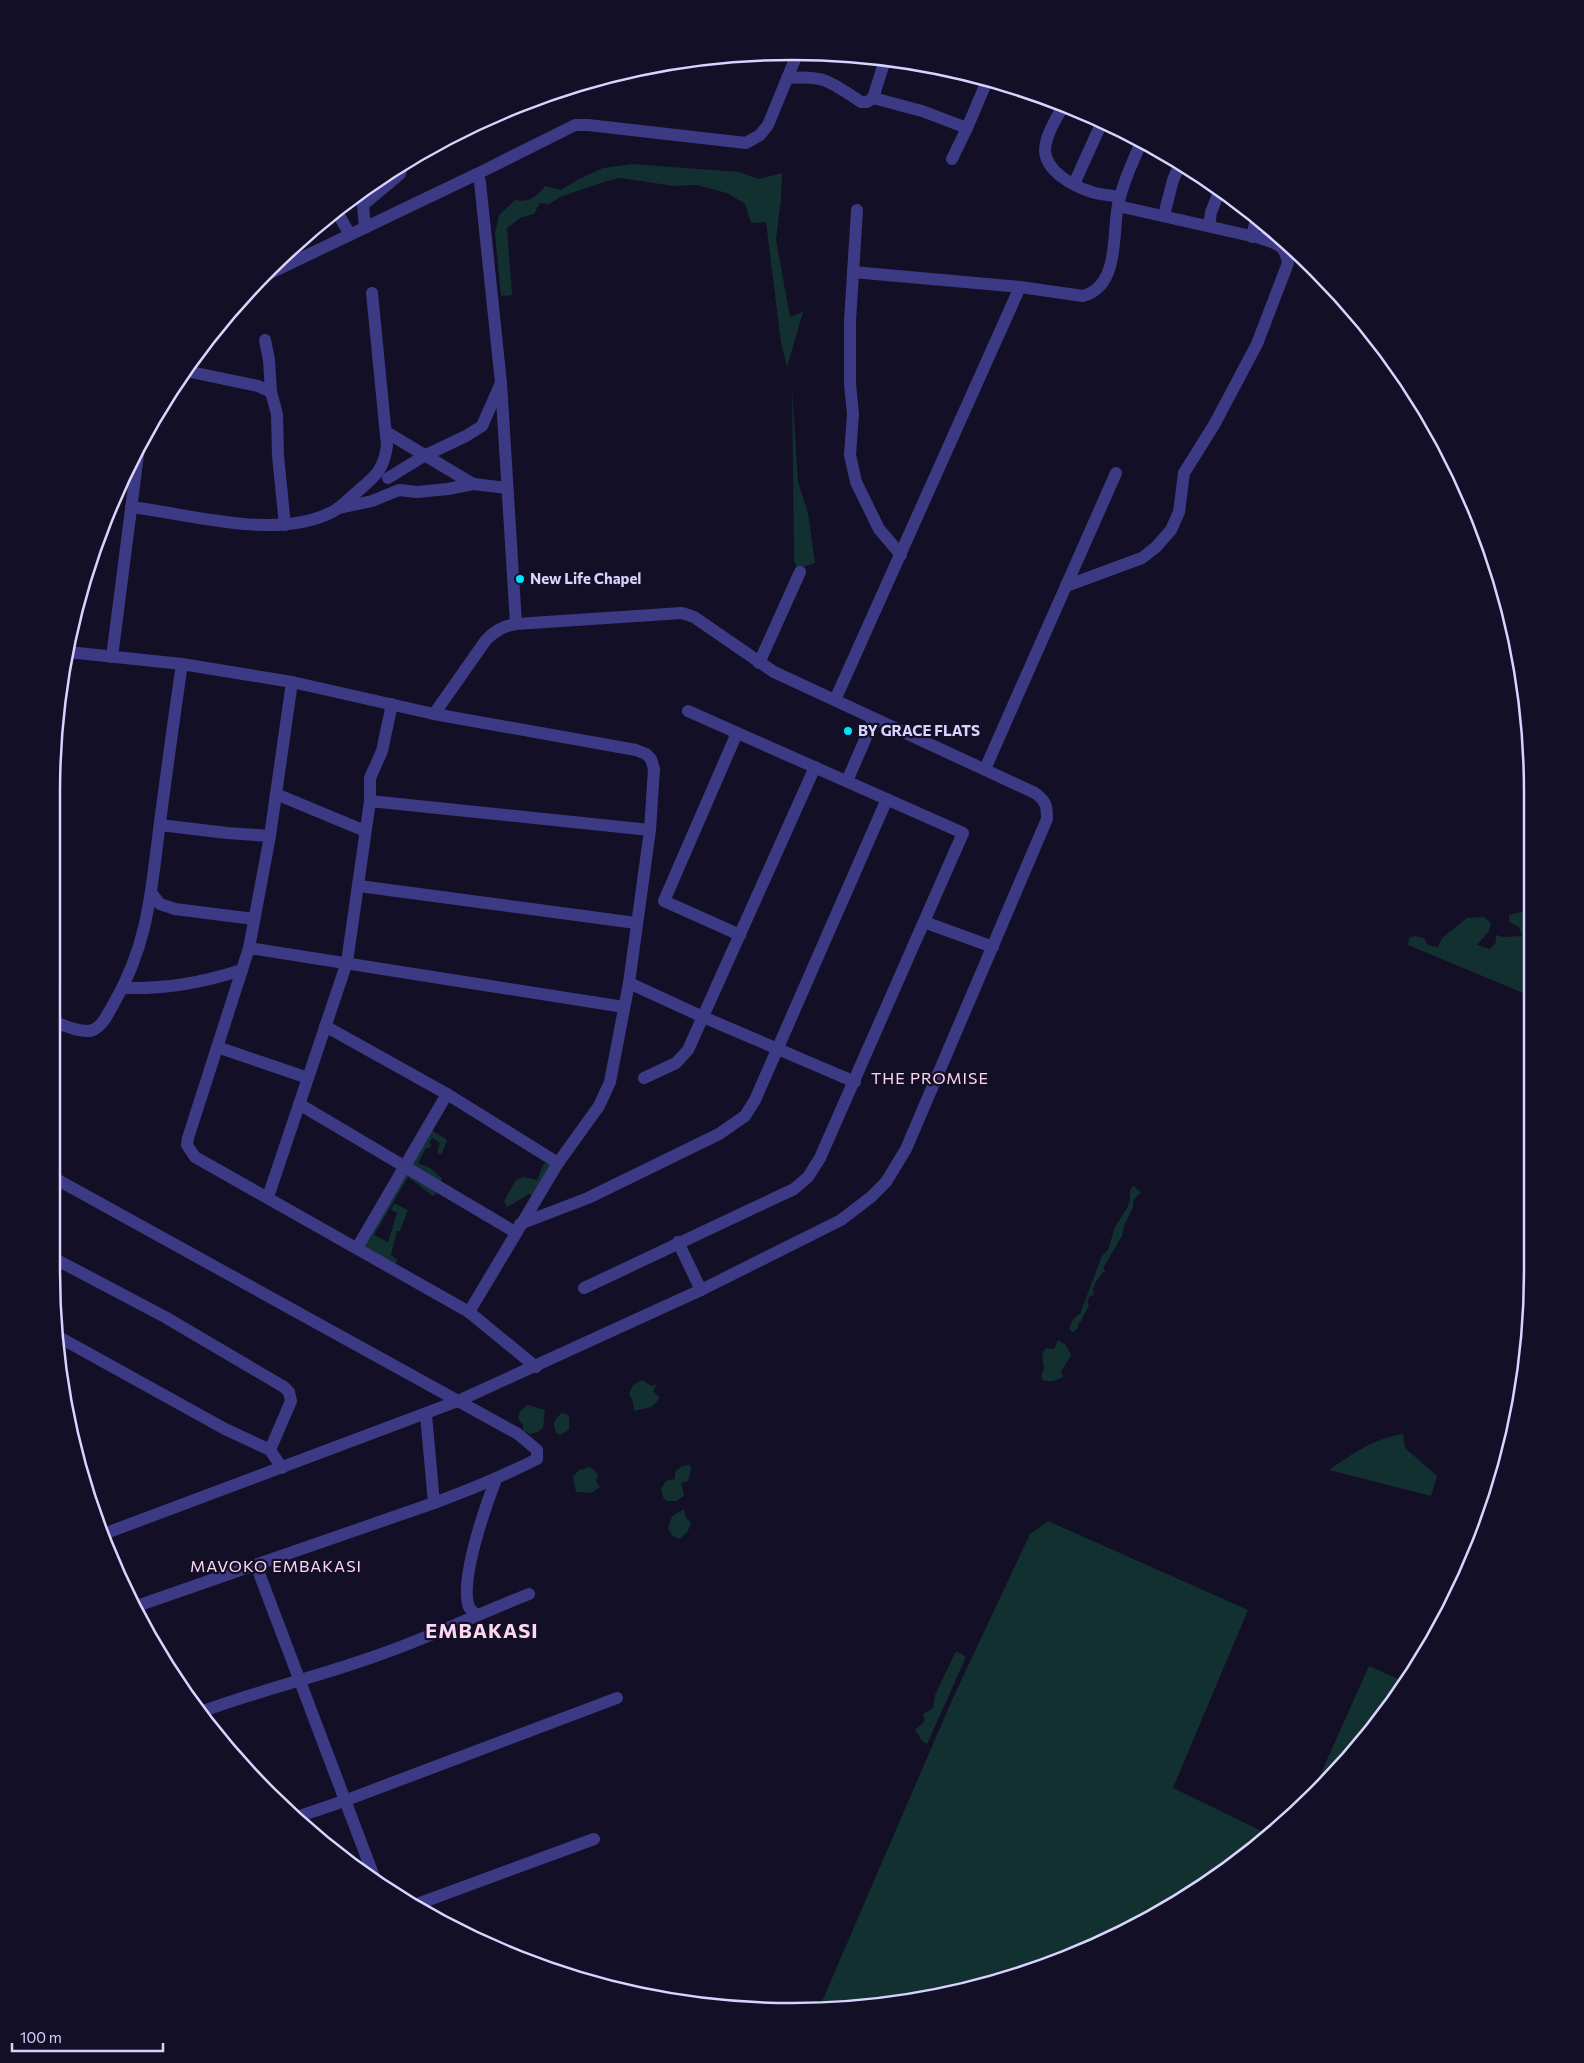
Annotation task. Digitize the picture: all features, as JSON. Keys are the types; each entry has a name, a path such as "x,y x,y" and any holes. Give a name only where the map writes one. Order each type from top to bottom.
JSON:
{"street":[{"path":"280,268 477,174 574,125 746,143 760,135 768,125 795,60"},
{"path":"787,78 807,77 826,79 861,102 867,102 872,98 883,66"},
{"path":"952,159 985,86"},
{"path":"872,98 922,111 967,128"},
{"path":"1060,112 1048,138 1045,152 1046,159 1054,171 1074,184 1090,192 1164,216 1278,245"},
{"path":"1074,184 1099,128"},
{"path":"853,272 1020,287 1083,296 1092,294 1104,282 1112,260 1119,201 1125,180 1139,147"},
{"path":"1164,216 1177,170"},
{"path":"365,228 363,205 400,174"},
{"path":"477,174 480,182 501,384 516,624"},
{"path":"1209,226 1211,212 1217,196"},
{"path":"856,210 850,384 853,414 850,455 856,482 879,529 901,555"},
{"path":"340,216 350,235"},
{"path":"1252,237 1255,225"},
{"path":"1066,586 1142,558 1156,547 1170,530 1179,512 1184,473 1214,425 1256,344 1288,263 1286,252"},
{"path":"835,700 1020,287"},
{"path":"372,293 386,432 385,472 394,492"},
{"path":"264,340 269,360 271,392 277,414 278,456 284,525"},
{"path":"192,372 258,386 271,392"},
{"path":"131,507 238,523 284,525 304,522 332,513 370,480 466,436 482,426 501,384"},
{"path":"386,432 473,484"},
{"path":"112,657 137,465"},
{"path":"985,770 1116,473"},
{"path":"337,508 372,501 399,490 417,492 448,490 473,484 507,488"},
{"path":"760,663 800,572"},
{"path":"109,1532 458,1402 700,1290 841,1220 871,1197 886,1182 906,1149 1047,819 1045,800 1035,792 874,720 774,672 699,620 682,613 505,626 486,640 434,714"},
{"path":"73,653 182,664 292,682 434,714 636,750 646,754 651,760 654,769 650,830 629,983 610,1082 599,1106 558,1163 469,1312"},
{"path":"60,1023 82,1030 93,1030 106,1018 123,988 135,960 152,894 182,664"},
{"path":"292,682 270,836 249,948 188,1138 188,1145 195,1157 469,1312 536,1366"},
{"path":"268,1197 347,962 370,801 370,778 382,751 392,704"},
{"path":"584,1288 802,1184 815,1168 855,1082 963,833 688,711"},
{"path":"847,781 874,720"},
{"path":"737,733 664,901 740,935"},
{"path":"644,1078 668,1067 682,1058 688,1050 815,767"},
{"path":"276,794 365,831"},
{"path":"518,1228 588,1198 718,1134 737,1123 751,1108 887,799"},
{"path":"370,801 650,830"},
{"path":"160,825 227,834 270,836"},
{"path":"359,886 636,923"},
{"path":"152,894 160,904 175,910 254,919"},
{"path":"924,922 993,946"},
{"path":"249,948 624,1007"},
{"path":"123,988 176,986 242,970"},
{"path":"629,983 855,1082"},
{"path":"325,1026 447,1094 558,1163"},
{"path":"217,1047 308,1078"},
{"path":"357,1248 447,1094"},
{"path":"299,1104 405,1167 518,1228"},
{"path":"60,1181 518,1434 537,1450 537,1459 478,1488 140,1605"},
{"path":"678,1242 700,1290"},
{"path":"60,1262 165,1317 284,1387 289,1392 291,1401 270,1450"},
{"path":"64,1340 224,1430 270,1450 282,1468"},
{"path":"426,1415 434,1503"},
{"path":"476,1615 469,1607 467,1586 481,1520 496,1479"},
{"path":"256,1565 371,1870"},
{"path":"206,1710 240,1697 300,1681 372,1658 529,1594"},
{"path":"303,1815 618,1698"},
{"path":"422,1902 594,1839"}],"green space":[{"path":"632,164 739,172 759,179 782,173 776,240 790,317 803,312 787,367 781,343 766,222 751,223 745,204 727,193 696,185 674,186 620,178 560,197 549,204 540,203 534,214 520,218 507,228 512,295 501,296 495,233 499,215 515,200 528,200 545,186 561,190 603,168"},
{"path":"792,387 798,482 808,513 815,563 797,569 794,560"},
{"path":"1524,911 1524,993 1408,945 1409,938 1415,936 1424,938 1428,945 1438,947 1442,938 1467,918 1484,917 1491,923 1489,931 1477,945 1490,949 1496,942 1496,935 1503,937 1522,936 1519,927 1509,922 1509,915"},
{"path":"431,1130 447,1141 441,1155 437,1153 440,1143 432,1138 429,1142 431,1144 430,1148 426,1148 418,1163 430,1168 442,1178 441,1183 411,1167"},
{"path":"544,1163 550,1164 545,1178 534,1197 529,1194 507,1207 504,1201 516,1180 524,1177 537,1180"},
{"path":"407,1173 439,1191 433,1196 408,1177 374,1235 388,1242 397,1213 391,1210 394,1203 408,1210 400,1231 397,1231 391,1255 398,1260 395,1264 364,1246"},
{"path":"1133,1186 1141,1192 1133,1201 1133,1207 1124,1226 1122,1236 1103,1268 1106,1272 1103,1272 1093,1288 1094,1295 1090,1296 1087,1302 1089,1305 1078,1324 1078,1328 1073,1332 1070,1330 1071,1322 1080,1314 1102,1256 1108,1250 1115,1227 1127,1208 1130,1200 1130,1190"},
{"path":"1058,1340 1066,1345 1071,1355 1061,1372 1063,1377 1053,1381 1043,1380 1041,1376 1044,1368 1042,1354 1046,1348 1054,1349"},
{"path":"642,1380 652,1386 657,1384 653,1391 660,1398 651,1407 634,1411 633,1402 629,1394 633,1385"},
{"path":"528,1405 545,1410 543,1428 538,1432 530,1434 523,1430 523,1425 518,1419 520,1411"},
{"path":"562,1413 569,1415 569,1430 560,1435 556,1433 554,1425 555,1420"},
{"path":"1403,1434 1405,1448 1437,1476 1431,1496 1329,1470 1355,1452 1373,1443"},
{"path":"690,1465 691,1470 688,1481 681,1483 684,1496 676,1501 667,1501 663,1497 661,1489 666,1481 675,1479 675,1472 682,1466"},
{"path":"590,1467 598,1474 596,1481 600,1487 591,1493 576,1492 573,1477 579,1470"},
{"path":"684,1509 686,1518 691,1522 688,1531 680,1539 672,1536 668,1528 672,1516"},
{"path":"1048,1521 1248,1610 1173,1788 1263,1831 1199,1880 1158,1905 1116,1928 1072,1947 1027,1964 935,1989 888,1997 822,2002 952,1700 1030,1534"},
{"path":"956,1651 966,1657 927,1744 922,1741 915,1730 925,1721 923,1714 933,1708 935,1695"},
{"path":"1369,1666 1400,1680 1373,1717 1318,1781"}],"place":[{"name":"New Life Chapel","path":"520,579"},
{"name":"BY GRACE FLATS","path":"848,731"}],"district":[{"name":"THE PROMISE","path":"930,1078"},
{"name":"MAVOKO EMBAKASI","path":"276,1566"},
{"name":"EMBAKASI","path":"482,1631"}]}
